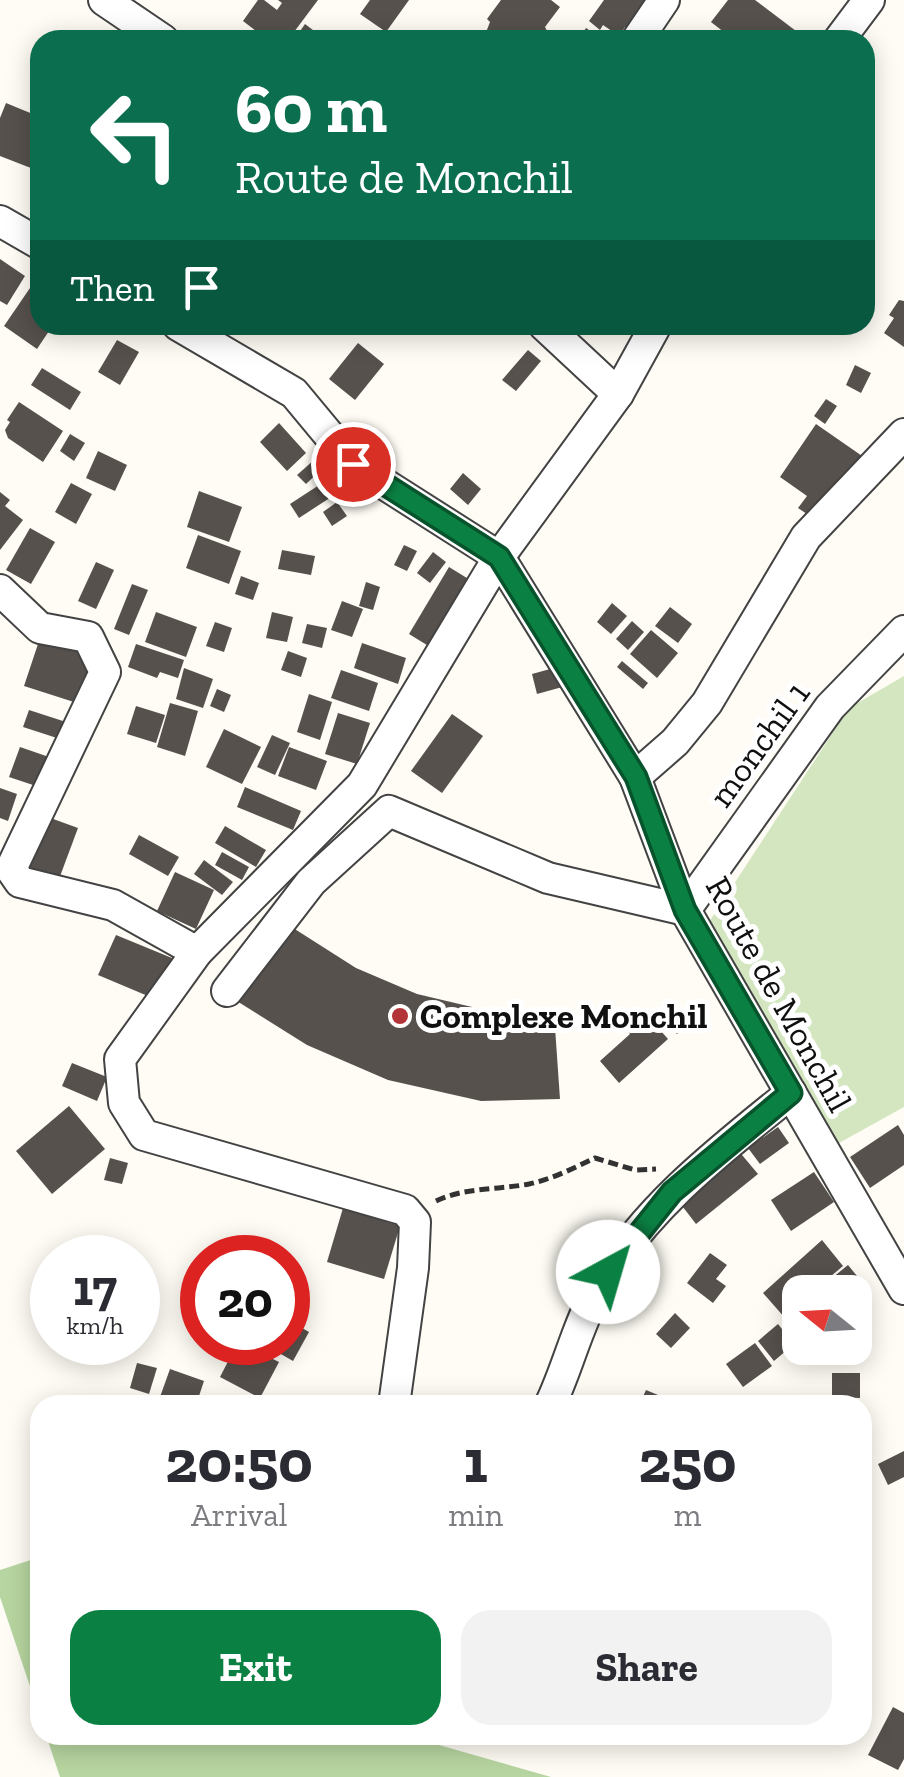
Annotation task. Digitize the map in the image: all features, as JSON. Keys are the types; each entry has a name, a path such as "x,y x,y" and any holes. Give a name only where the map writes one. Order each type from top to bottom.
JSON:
{"street":[{"path":"104,0 148,30"},
{"path":"644,30 664,0"},
{"path":"846,30 869,0"},
{"path":"0,221 30,238"},
{"name":"Route de Monchil","path":"195,335 294,392 353,464 499,557 636,777 685,910 903,1285"},
{"path":"555,335 618,394"},
{"path":"395,1395 416,1222 405,1210 144,1135 124,1104 120,1059 197,952 362,785 499,557 618,394 650,335"},
{"path":"636,777 676,742 707,702 806,536 904,434"},
{"path":"0,590 40,628 88,637 105,672 11,868 20,882 113,905 197,952"},
{"name":"monchil 1","path":"685,910 830,707 904,631"},
{"path":"227,991 312,882 390,811 548,878 685,910"},
{"path":"554,1395 595,1294 608,1272 672,1192 791,1093"}],"path":[{"path":"405,1210 428,1206 453,1193 529,1184 595,1158 635,1170 663,1168"}],"green space":[{"path":"904,676 904,1107 839,1143 709,922 849,708"},
{"path":"30,1560 30,1686 0,1597 0,1570"},
{"path":"49,1745 439,1745 551,1777 60,1777"}],"building":[{"path":"258,0 277,10 282,3 278,0 318,0 296,30 255,30 243,21"},
{"path":"370,0 409,0 387,30 360,14"},
{"path":"501,0 551,0 560,7 547,30 487,30 490,22 487,19"},
{"path":"604,0 646,0 633,18 640,23 636,30 610,30 603,25 600,30 589,21"},
{"path":"728,0 755,0 795,30 721,30 711,22"},
{"path":"6,103 30,113 30,168 0,156 0,118"},
{"path":"0,259 25,276 7,305 0,301"},
{"path":"30,288 30,335 46,335 37,349 4,326"},
{"path":"899,300 904,301 904,347 884,333"},
{"path":"117,340 139,352 120,385 98,372"},
{"path":"358,343 384,364 355,400 329,379"},
{"path":"528,350 541,361 516,391 502,380"},
{"path":"855,365 871,373 861,393 846,385"},
{"path":"42,368 81,392 70,410 31,385"},
{"path":"826,399 837,406 825,424 814,416"},
{"path":"19,402 63,431 43,462 8,438 7,420"},
{"path":"279,423 306,453 287,471 260,442"},
{"path":"816,424 865,458 819,522 798,508 807,496 780,477"},
{"path":"70,434 85,443 74,461 60,451"},
{"path":"98,451 127,465 115,491 86,478"},
{"path":"314,460 322,469 306,484 297,475"},
{"path":"463,473 481,489 468,505 450,489"},
{"path":"336,474 345,488 299,518 290,504"},
{"path":"71,483 92,494 76,524 55,512"},
{"path":"199,491 242,507 229,542 187,527"},
{"path":"0,492 10,500 5,506 23,520 0,550"},
{"path":"337,502 347,516 332,526 323,512"},
{"path":"30,528 55,542 31,584 6,570"},
{"path":"198,535 241,551 229,584 186,568"},
{"path":"404,545 417,551 407,571 394,565"},
{"path":"282,550 315,556 311,575 278,569"},
{"path":"433,552 446,562 430,583 417,573"},
{"path":"96,562 114,570 96,609 78,601"},
{"path":"449,567 475,583 435,650 409,634"},
{"path":"241,576 259,583 253,600 235,594"},
{"path":"366,582 380,587 373,610 359,606"},
{"path":"132,584 148,590 129,635 114,629"},
{"path":"342,601 363,609 352,637 331,630"},
{"path":"612,603 627,616 611,634 597,622"},
{"path":"670,607 692,624 678,643 655,626"},
{"path":"156,612 197,627 186,657 145,642"},
{"path":"272,612 293,617 287,642 266,638"},
{"path":"632,621 644,632 628,650 616,639"},
{"path":"215,622 232,628 224,652 206,646"},
{"path":"307,624 327,628 322,648 302,643"},
{"path":"651,630 678,653 657,678 630,654"},
{"path":"40,638 92,655 77,703 24,686"},
{"path":"362,643 406,658 398,684 354,668"},
{"path":"136,644 184,660 178,678 160,672 157,678 128,667"},
{"path":"288,651 307,658 301,677 281,670"},
{"path":"622,661 648,683 643,689 617,667"},
{"path":"561,666 566,686 537,694 532,674"},
{"path":"184,668 213,679 203,708 176,699"},
{"path":"341,670 378,683 369,711 331,698"},
{"path":"217,689 231,695 224,712 210,706"},
{"path":"309,694 332,702 320,740 297,732"},
{"path":"170,703 198,711 185,756 157,747"},
{"path":"136,706 165,715 156,743 127,734"},
{"path":"29,710 66,722 60,739 23,727"},
{"path":"338,713 370,723 357,764 325,754"},
{"path":"452,714 483,736 442,793 411,771"},
{"path":"224,729 261,747 242,784 206,767"},
{"path":"272,735 290,743 275,775 257,767"},
{"path":"20,747 49,757 39,787 9,777"},
{"path":"289,747 327,761 316,790 278,776"},
{"path":"245,787 301,811 293,830 237,807"},
{"path":"0,788 17,794 8,821 0,818"},
{"path":"45,816 78,828 59,879 26,866"},
{"path":"225,826 266,850 256,867 215,843"},
{"path":"139,835 179,857 168,876 129,854"},
{"path":"222,852 249,867 242,880 215,865"},
{"path":"204,860 233,882 222,895 194,874"},
{"path":"175,872 214,890 196,929 157,911"},
{"path":"290,926 356,968 417,994 489,1011 554,1013 560,1099 481,1101 388,1080 307,1045 232,998"},
{"path":"116,935 172,958 155,999 98,975"},
{"path":"688,1008 695,1015 677,1034 670,1028"},
{"path":"645,1013 668,1039 619,1083 600,1061 630,1034 627,1029"},
{"path":"72,1063 107,1077 97,1101 62,1086"},
{"path":"69,1106 105,1149 52,1194 16,1151"},
{"path":"898,1125 904,1135 904,1165 870,1188 850,1157"},
{"path":"778,1127 789,1143 760,1164 748,1148"},
{"path":"737,1149 758,1174 696,1224 676,1198"},
{"path":"110,1158 128,1163 122,1184 104,1180"},
{"path":"814,1172 834,1202 791,1231 771,1200"},
{"path":"343,1208 400,1226 384,1279 327,1262"},
{"path":"822,1240 843,1266 832,1275 783,1275"},
{"path":"710,1253 727,1265 716,1279 726,1286 713,1303 687,1283"},
{"path":"848,1265 856,1275 836,1275"},
{"path":"782,1276 782,1315 763,1293"},
{"path":"675,1313 690,1328 671,1348 656,1334"},
{"path":"778,1324 782,1329 782,1354 774,1361 758,1341"},
{"path":"755,1343 772,1366 743,1387 726,1364"},
{"path":"136,1365 157,1368 149,1394 130,1388"},
{"path":"226,1365 277,1365 262,1395 220,1377"},
{"path":"170,1369 204,1381 199,1395 161,1395"},
{"path":"832,1373 860,1373 860,1395 832,1395"},
{"path":"904,1451 904,1477 888,1485 878,1464"},
{"path":"893,1707 904,1713 904,1759 898,1770 868,1755"}],"place":[{"name":"Complexe Monchil","path":"400,1016"}],"route":[{"path":"353,464 499,557 636,777 685,910 791,1093 672,1192 608,1272"}]}
